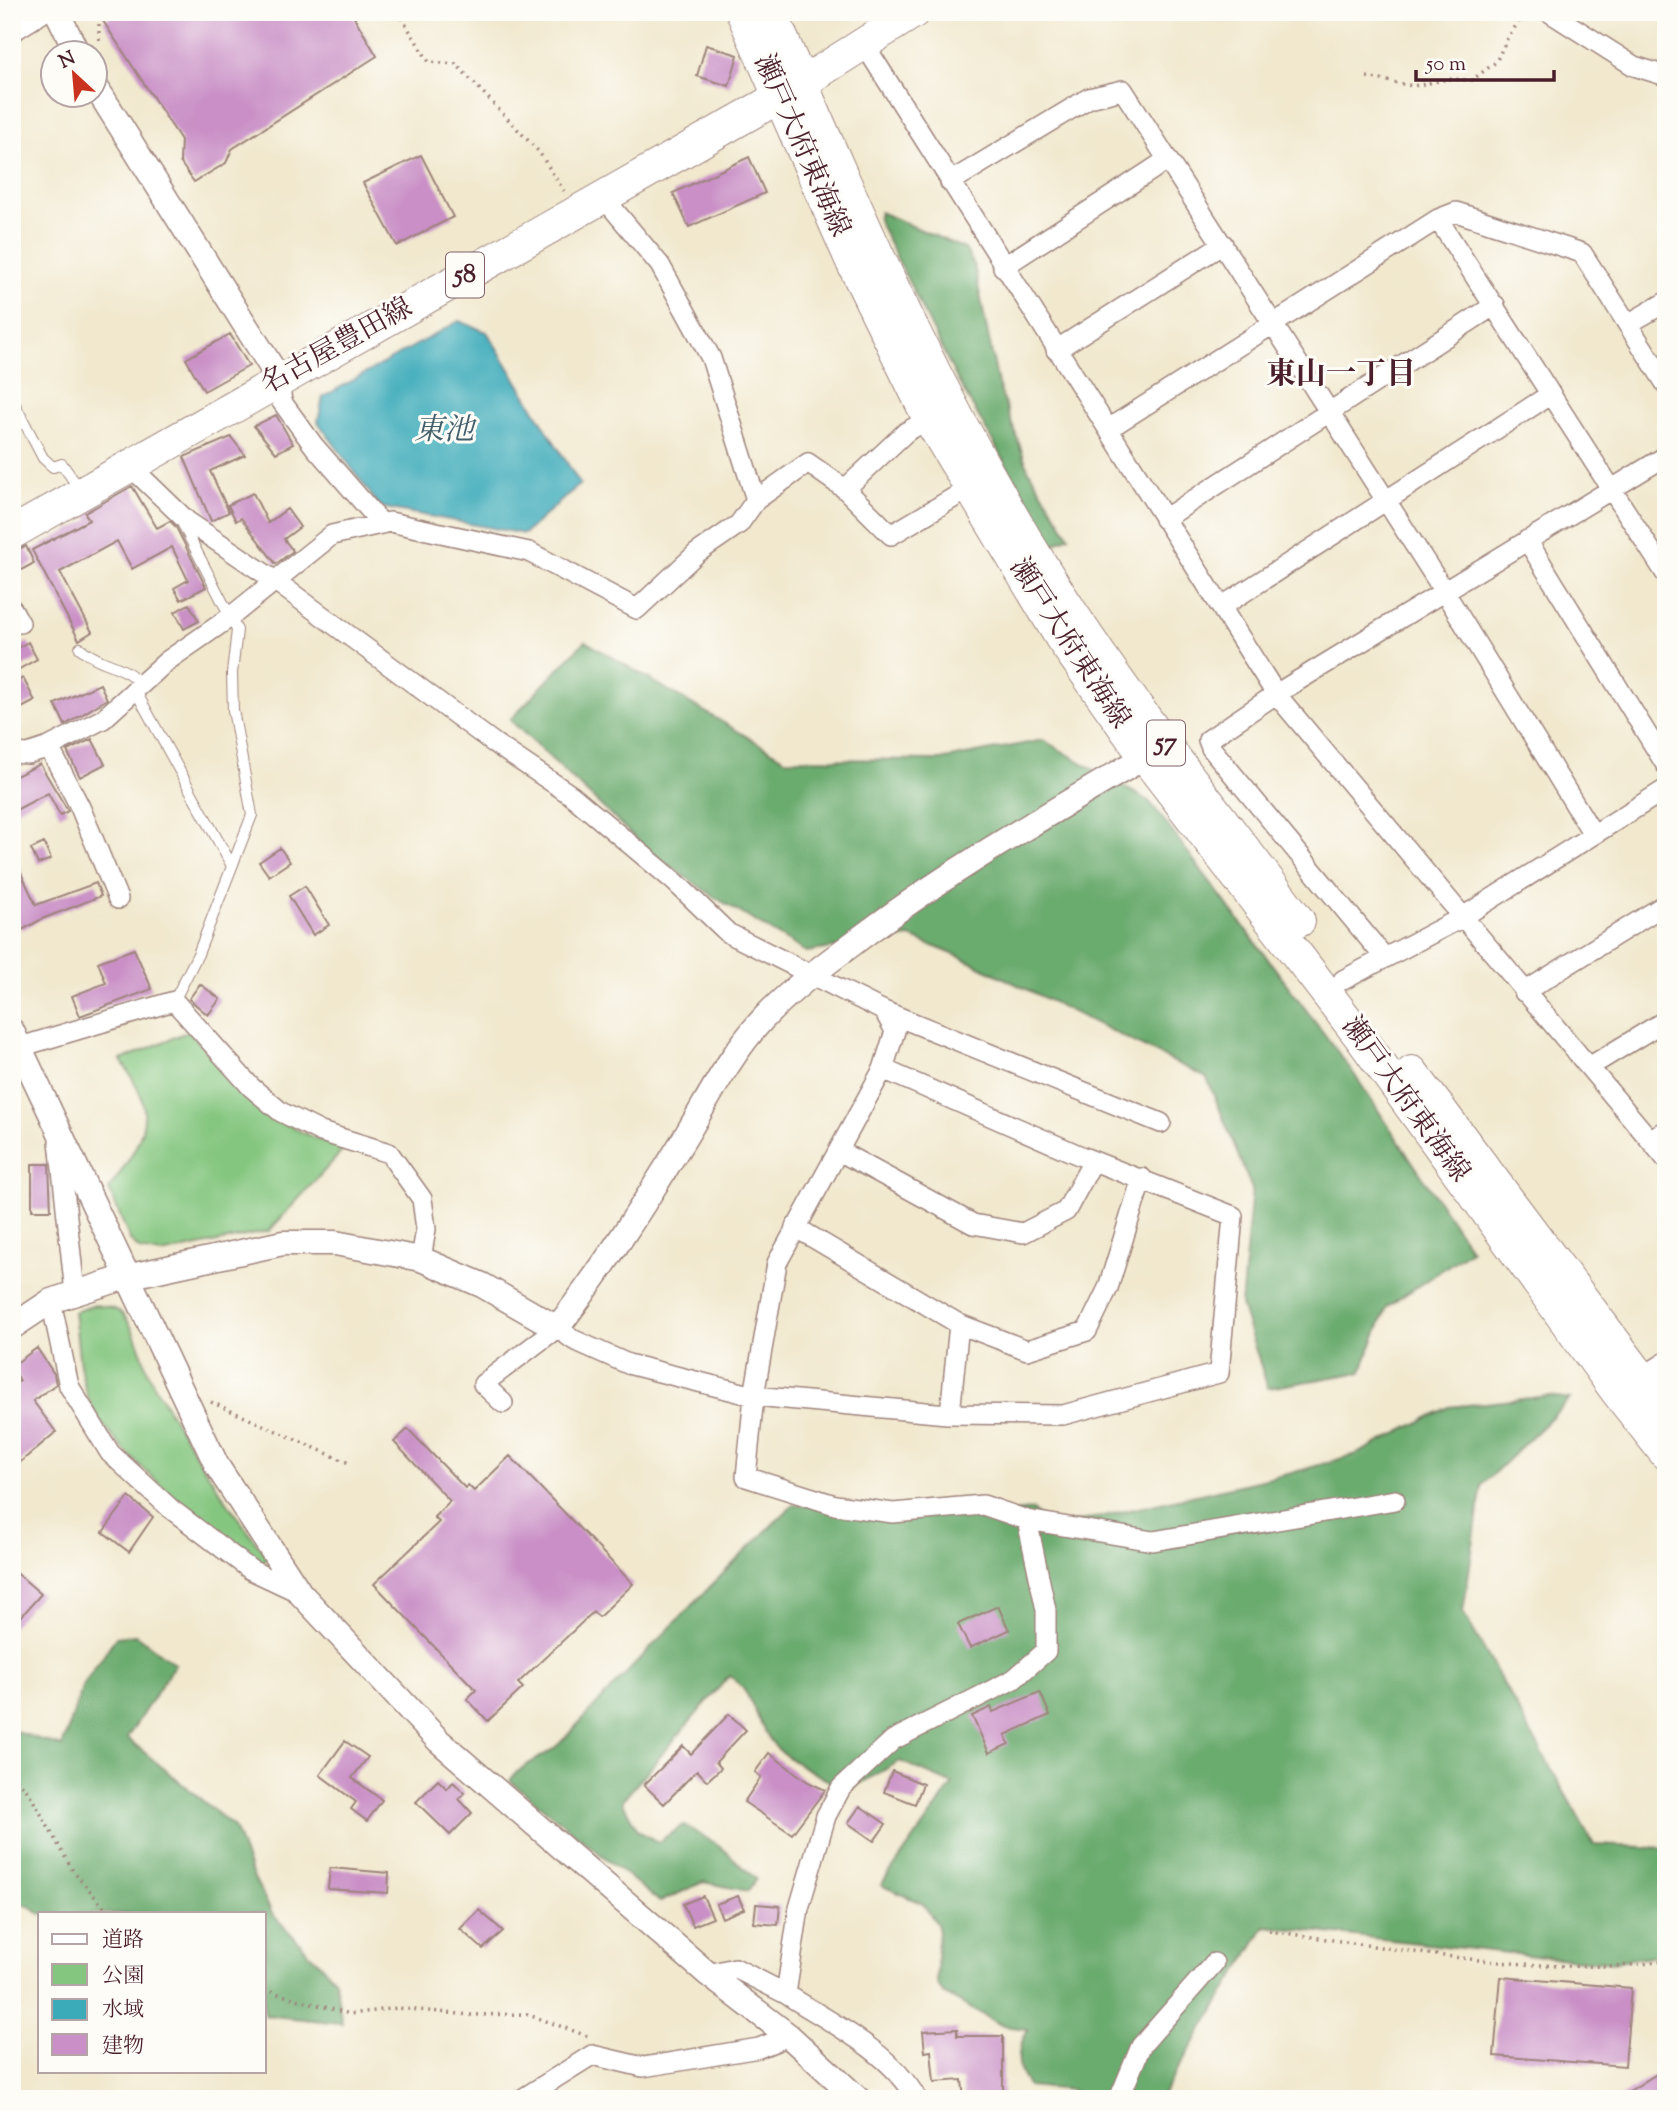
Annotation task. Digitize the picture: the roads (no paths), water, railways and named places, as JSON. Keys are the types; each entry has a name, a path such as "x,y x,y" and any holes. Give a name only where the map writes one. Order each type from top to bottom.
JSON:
{"main road":[{"name":"瀬戸大府東海線","path":"742,12 791,90 879,259 956,416 1084,631 1641,1378 1658,1409 1666,1454"},
{"name":"瀬戸大府東海線","path":"771,12 791,90 852,262 929,419 1061,638 1145,757 1361,1038 1641,1378"},
{"name":"名古屋豊田線","path":"12,534 279,379 791,90 915,12"}],"street":[{"path":"12,32 44,12"},
{"path":"57,12 70,38"},
{"path":"1549,12 1634,66 1666,76"},
{"path":"864,44 1276,694 1524,992 1589,1067 1658,1135 1666,1158"},
{"path":"950,182 1088,98 1123,90 1444,591 1593,834"},
{"path":"108,106 279,379 282,402 314,446 382,524"},
{"path":"1003,267 1167,160"},
{"path":"591,205 660,265 711,358 756,500"},
{"path":"1108,429 1438,219 1456,212 1582,253 1666,384"},
{"path":"1438,219 1666,574"},
{"path":"1056,349 1223,244"},
{"path":"1628,324 1666,302"},
{"path":"1164,519 1495,305"},
{"path":"1222,607 1551,394"},
{"path":"845,488 906,432 929,419"},
{"path":"1384,958 1208,744 1216,734 1276,694 1666,456"},
{"path":"12,753 28,754 49,747 103,719 167,661 229,618 332,535 390,522 529,552 637,609 697,553 739,523 756,500 808,463 845,488 891,535 970,488"},
{"path":"131,467 177,512 274,580 494,743 571,795 674,881 728,933 884,1011 1161,1123"},
{"path":"1527,540 1666,765"},
{"path":"49,747 80,807 118,899"},
{"path":"503,1403 483,1384 557,1328 587,1289 685,1137 723,1068 762,1020 811,976 889,915 1003,841 1145,757"},
{"path":"1343,980 1461,918 1666,789"},
{"path":"1524,992 1666,904"},
{"path":"421,1259 426,1229 422,1199 389,1153 321,1132 281,1112 251,1087 174,1000 16,1039 217,1466 299,1593 439,1741 708,1974 789,2036 858,2099"},
{"path":"884,1011 895,1031 883,1069 777,1263 754,1396 747,1477 835,1505 893,1513 983,1505 1027,1520 1153,1541 1395,1500"},
{"path":"1589,1067 1666,1020"},
{"path":"12,1327 51,1301 126,1277 283,1243 335,1243 421,1259 482,1285 574,1340 628,1364 754,1396 950,1414 1063,1415 1219,1373 1233,1216 1093,1161 883,1069"},
{"path":"58,1130 75,1293"},
{"path":"839,1151 973,1224 1023,1233 1066,1212 1093,1161"},
{"path":"795,1227 959,1324 1027,1350 1087,1331 1108,1288 1142,1178"},
{"path":"51,1301 69,1386 110,1453 171,1509 251,1570 299,1593"},
{"path":"950,1414 959,1324"},
{"path":"786,1994 799,1908 826,1816 841,1788 893,1740 1014,1679 1046,1651 1046,1610 1027,1520"},
{"path":"1119,2099 1141,2046 1214,1963"},
{"path":"708,1974 735,1968 786,1994 876,2053 908,2083 917,2099"},
{"path":"522,2099 592,2055 643,2067 759,2048 789,2036"}],"lane":[{"path":"12,399 43,458 53,467 62,464 83,494"},
{"path":"174,1000 198,954 251,815 233,710 232,673 237,630 177,512"},
{"path":"80,648 93,659 129,671 232,866"}],"water":[{"name":"東池","path":"459,321 487,332 580,484 524,534 380,507 318,422 323,397"}],"district":[{"name":"東山一丁目","path":"1341,375"}]}
